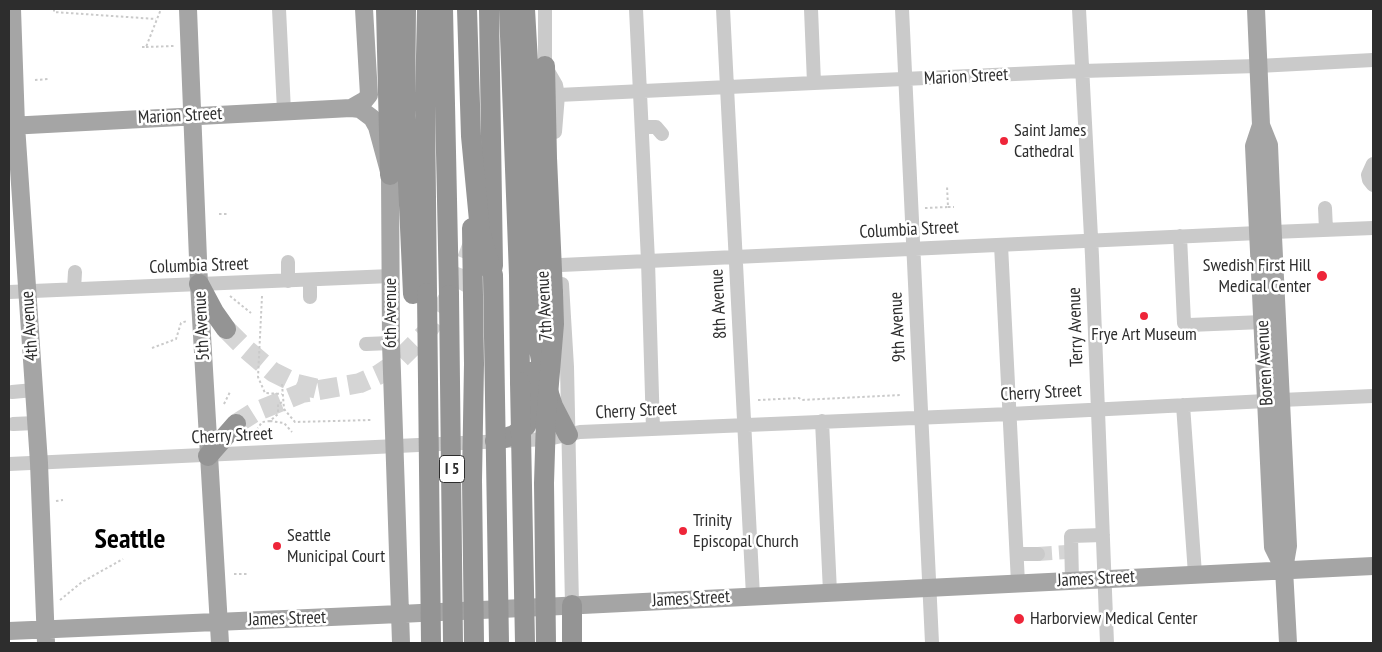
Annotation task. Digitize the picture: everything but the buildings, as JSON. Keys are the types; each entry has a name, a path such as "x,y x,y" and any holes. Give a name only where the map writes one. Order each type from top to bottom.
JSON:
{"highway":[{"path":"386,9 390,175"},
{"path":"406,9 405,116 420,294"},
{"name":"I 5","path":"427,9 420,294 428,380 431,643"},
{"name":"I 5","path":"443,9 453,643"},
{"path":"467,9 471,136 480,231 493,275"},
{"path":"488,9 499,643"},
{"path":"509,9 519,275 525,643"},
{"path":"495,441 514,434 526,426 535,404 538,343 534,169 525,9"},
{"path":"544,66 554,324 546,419 544,483 546,643"},
{"path":"471,192 474,364 472,480 474,643"},
{"path":"199,284 214,312 226,329"},
{"path":"538,343 544,378 553,406 568,435"},
{"path":"208,456 236,424"},
{"path":"572,605 572,643"}],"main road":[{"name":"4th Avenue","path":"12,9 13,126 28,291 46,636"},
{"name":"5th Avenue","path":"188,9 199,284 220,643"},
{"path":"351,108 364,101 369,95 364,9"},
{"name":"Boren Avenue","path":"1256,9 1261,125 1269,145 1263,322 1274,400"},
{"name":"Marion Street","path":"13,126 351,108"},
{"name":"6th Avenue","path":"351,108 364,111 373,119 377,127 390,175 391,343 401,643"},
{"name":"Boren Avenue","path":"1266,233 1274,400 1273,547 1284,569 1288,643"},
{"name":"James Street","path":"9,631 46,636 218,622 1373,566"}],"street":[{"path":"279,9 284,111"},
{"name":"7th Avenue","path":"545,9 544,66 554,80 558,96 555,159 567,367 572,605"},
{"path":"636,9 648,261 653,429"},
{"name":"8th Avenue","path":"724,9 753,596"},
{"path":"811,9 814,83"},
{"name":"9th Avenue","path":"902,9 932,643"},
{"name":"Terry Avenue","path":"1079,9 1091,241 1107,643"},
{"name":"Marion Street","path":"558,96 1082,71 1258,66 1373,60"},
{"path":"642,127 656,127 662,134"},
{"path":"1373,164 1368,175 1368,180 1373,185"},
{"path":"1325,208 1326,230"},
{"name":"Columbia Street","path":"561,265 1373,228"},
{"path":"1180,236 1184,323 1189,325 1263,322"},
{"path":"1001,245 1018,582"},
{"path":"288,262 288,281"},
{"path":"74,289 75,272"},
{"name":"Columbia Street","path":"9,292 391,276"},
{"path":"310,280 310,297"},
{"path":"366,344 391,343"},
{"path":"12,392 34,390"},
{"name":"Cherry Street","path":"9,464 548,439 580,432 1010,414 1098,408 1183,406 1373,396"},
{"path":"1183,406 1195,574"},
{"path":"822,421 830,592"},
{"path":"14,424 36,423"},
{"path":"1072,580 1069,552 1070,536 1103,536"},
{"path":"1017,554 1038,554"}],"path":[{"path":"54,9 54,12 156,19"},
{"path":"88,9 89,15"},
{"path":"146,47 160,9"},
{"path":"142,47 174,46"},
{"path":"35,80 49,79"},
{"path":"947,186 948,207"},
{"path":"925,208 954,206"},
{"path":"219,214 228,214"},
{"path":"230,296 251,313"},
{"path":"262,296 258,377 265,392 282,394"},
{"path":"152,348 176,339 181,323 189,320"},
{"path":"282,384 284,409 295,422 372,420"},
{"path":"224,404 230,392"},
{"path":"758,400 799,398 802,400 902,395"},
{"path":"270,421 278,414 278,404 282,402"},
{"path":"254,434 262,422 270,421 284,422 292,432"},
{"path":"56,501 63,500"},
{"path":"60,600 82,582 123,559"},
{"path":"234,574 247,574"}],"tunnel":[{"path":"236,424 255,412 302,393 360,383 378,375 397,362 426,333 440,313 461,275 472,246"},
{"path":"226,329 273,372 297,384 318,389"},
{"path":"1038,554 1067,552"}],"place":[{"name":"Saint James Cathedral","path":"1004,141"},
{"name":"Swedish First Hill Medical Center","path":"1322,276"},
{"name":"Frye Art Museum","path":"1144,316"},
{"name":"Trinity Episcopal Church","path":"683,531"},
{"name":"Seattle Municipal Court","path":"277,546"},
{"name":"Harborview Medical Center","path":"1019,619"}],"district":[{"name":"Seattle","path":"130,540"}]}
